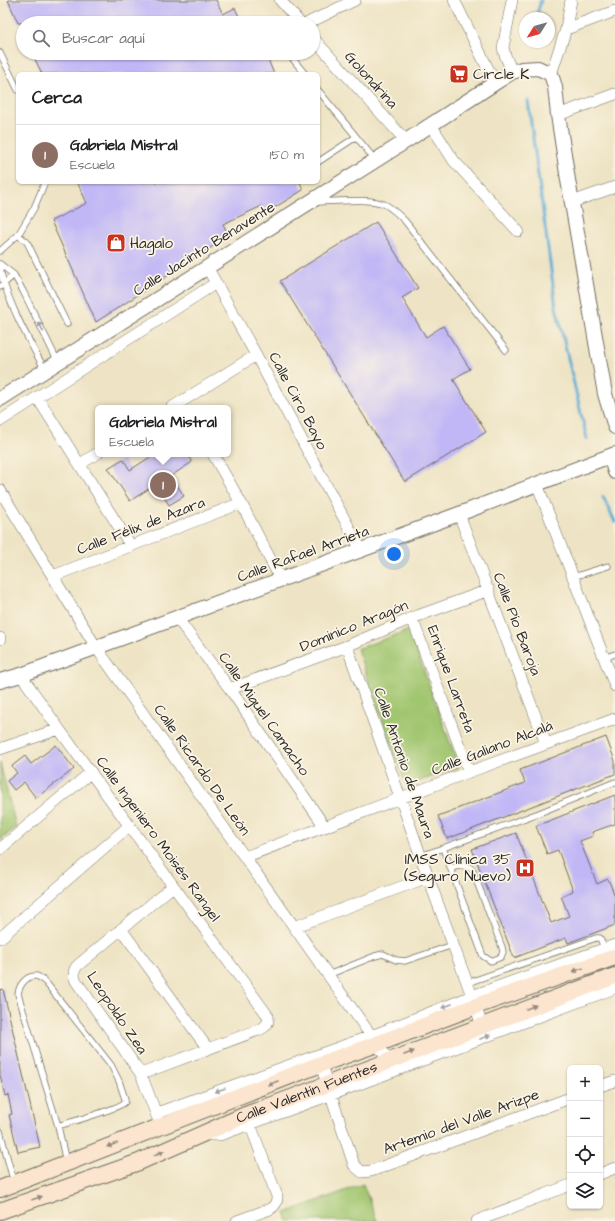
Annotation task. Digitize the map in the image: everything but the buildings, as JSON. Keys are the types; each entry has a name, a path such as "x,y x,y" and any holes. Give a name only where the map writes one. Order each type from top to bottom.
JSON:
{"main road":[{"name":"Calle Valentín Fuentes","path":"2,1214 96,1177 139,1162 243,1116 329,1090 389,1061 555,998 612,965"},
{"name":"Calle Valentín Fuentes","path":"7,1186 86,1154 158,1120 319,1059 374,1040 474,1001 612,965"},
{"path":"555,998 579,1002"},
{"path":"86,1154 96,1177"}],"street":[{"path":"280,0 294,16"},
{"path":"320,17 356,0"},
{"path":"454,0 495,82"},
{"path":"512,0 503,48 512,72"},
{"path":"571,0 566,29 551,74 555,87 572,202 605,394 615,427"},
{"path":"566,29 615,11"},
{"name":"Golondrina","path":"320,46 406,142"},
{"name":"Calle Jacinto Benavente","path":"0,398 406,142 512,72 522,69 538,68 551,74"},
{"path":"558,115 615,94"},
{"path":"431,125 454,161 518,230"},
{"path":"572,202 615,187"},
{"name":"Calle Ciro Bayo","path":"207,267 361,550"},
{"path":"0,421 216,283"},
{"path":"185,404 256,355"},
{"path":"37,397 131,546"},
{"path":"80,464 95,455"},
{"path":"613,455 615,472"},
{"name":"Calle Rafael Arrieta","path":"0,681 22,675 177,618 459,514 613,455"},
{"path":"215,457 241,503 280,580"},
{"path":"537,484 615,686"},
{"name":"Calle Ricardo De León","path":"0,490 96,647 389,1061"},
{"name":"Calle Félix de Azara","path":"53,576 241,503"},
{"name":"Calle Pío Baroja","path":"459,514 546,744"},
{"name":"Dominico Aragón","path":"230,689 347,646 412,618 488,590"},
{"name":"Calle Miguel Camacho","path":"177,618 230,689 325,827"},
{"name":"Enrique Larreta","path":"412,618 470,772"},
{"name":"Calle Antonio de Maura","path":"347,646 482,1026"},
{"name":"Calle Ingeniero Moisés Rangel","path":"22,675 90,772 267,1014 268,1022 261,1029 208,1049"},
{"name":"Calle Galiano Alcalá","path":"245,857 615,719"},
{"path":"0,749 59,729"},
{"path":"0,849 90,772"},
{"path":"0,938 130,826"},
{"path":"294,927 428,877"},
{"name":"Leopoldo Zea","path":"158,1120 141,1074 74,977 74,971 77,966 173,886"},
{"path":"121,929 208,1049 141,1074"},
{"path":"199,1135 220,1135 250,1124 329,1090 579,1002 612,965"},
{"path":"319,1059 329,1090"},
{"path":"603,1085 615,1081"},
{"name":"Artemio del Valle Arizpe","path":"329,1090 354,1165 362,1172 371,1171 567,1099"},
{"path":"237,1221 270,1209 276,1203 277,1196 250,1124"},
{"path":"602,1173 615,1168"},
{"path":"477,1221 567,1186"}],"lane":[{"path":"0,53 16,86"},
{"path":"294,60 303,72"},
{"path":"320,92 376,161"},
{"path":"320,161 356,137"},
{"path":"0,251 18,235 34,208 44,184"},
{"path":"310,202 372,200 393,209 405,222 506,350"},
{"path":"18,235 27,242 67,324"},
{"path":"0,264 14,275 58,362"},
{"path":"0,270 2,285 45,370"},
{"path":"2,285 14,275"},
{"path":"573,577 608,566"},
{"path":"604,658 615,654"},
{"path":"421,856 539,813 614,782"},
{"path":"443,848 483,956 492,961 501,958 503,952 502,947 472,869 467,865 451,868"},
{"path":"467,983 596,938 600,938 612,965"},
{"path":"328,975 383,954 396,960 404,961 453,945"},
{"path":"58,1126 107,1111 123,1103 125,1099 120,1081 110,1065 47,984 38,976 34,976 22,984 19,988 18,994 58,1126 66,1162"},
{"path":"0,1131 7,1186"}],"green space":[{"path":"409,630 459,767 406,786 357,649"},
{"path":"0,763 16,827 0,841"},
{"path":"363,1184 377,1221 288,1221 285,1213"}],"waterway":[{"path":"538,12 541,0"},
{"path":"528,101 556,307 587,439"},
{"path":"603,497 615,522"}],"place":[{"name":"Circle K","path":"459,74"},
{"name":"Hagalo","path":"116,243"},
{"name":"Gabriela Mistral","path":"163,485"},
{"name":"IMSS Clínica 35 (Seguro Nuevo)","path":"525,868"}]}
